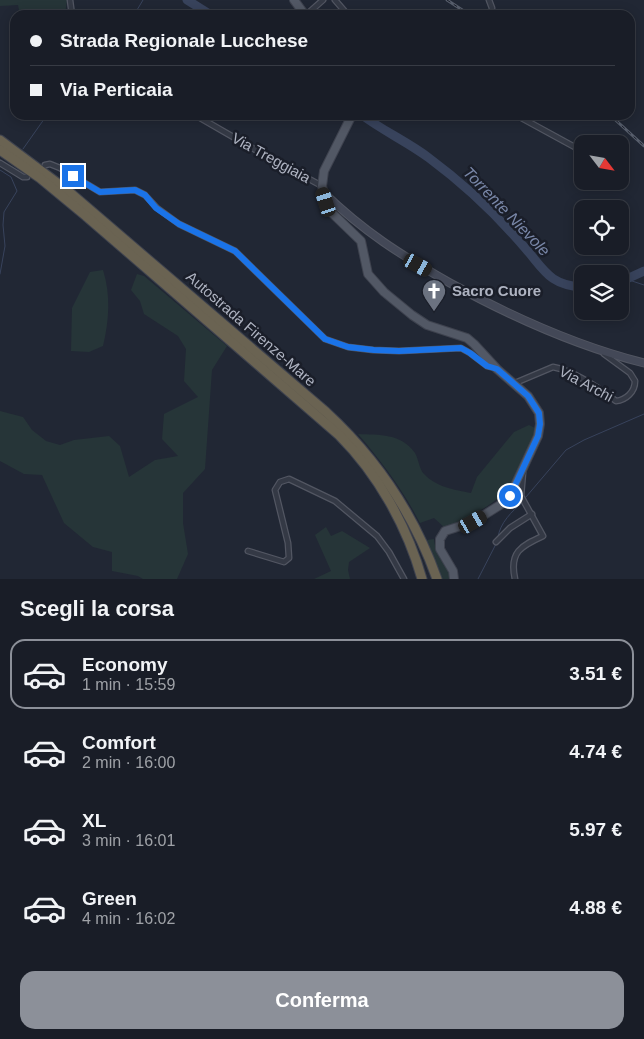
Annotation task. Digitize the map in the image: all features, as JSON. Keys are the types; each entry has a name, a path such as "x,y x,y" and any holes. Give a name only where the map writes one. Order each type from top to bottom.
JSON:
{"highway":[{"name":"Autostrada Firenze-Mare","path":"0,140 68,191 344,428 375,464 405,507 422,541 437,579"},
{"name":"Autostrada Firenze-Mare","path":"0,150 40,178 86,216 339,434 368,469 388,500 410,544 422,579"}],"main road":[{"path":"294,0 302,10"},
{"path":"349,120 322,176 322,189 329,207 336,217 361,241 366,270 375,283 412,315 427,325 467,338 497,369 515,383 534,404 539,413 538,436 510,496 500,505 473,522 445,531 442,536 439,543 440,549 450,565 454,579"}],"street":[{"path":"312,10 323,0"},
{"path":"335,0 344,10"},
{"name":"Via Treggiaia","path":"204,120 322,189"},
{"path":"525,120 574,147"},
{"path":"0,163 23,177 27,177"},
{"path":"45,165 50,164 60,168 100,192 135,190 145,195 156,208 179,224 235,251 325,339 348,347 374,350 407,351 461,348 487,366 497,369"},
{"path":"322,189 360,226 403,256 475,297 560,336 603,352 644,363"},
{"name":"Via Archi","path":"515,383 553,367 568,371 608,394 616,401 622,400 633,390 635,385 633,377 603,352"},
{"path":"515,579 512,564 520,549 543,536 521,496 524,467"},
{"path":"248,551 284,562 289,558 287,536 275,490 280,482 289,479 334,501 378,536 404,579"},
{"path":"496,542 510,528 532,514"}],"shaded area":[{"path":"0,0 67,0 66,10 19,10 18,5 0,6"},
{"path":"103,270 106,279 108,308 103,346 89,352 71,351 72,308 90,272"},
{"path":"137,274 144,276 227,346 212,370 205,469 183,493 183,523 188,554 177,579 143,579 138,576 112,571 112,552 93,547 64,523 42,475 24,474 0,461 0,411 23,417 32,430 46,441 60,445 74,440 109,436 120,446 129,477 155,460 178,456 162,439 164,414 198,397 184,381 186,349 178,336 144,314 140,301 131,290"},
{"path":"529,425 537,429 518,472 508,487 489,505 445,528 434,518 420,523 392,477 358,434 396,438 409,446 415,453 421,470 434,482 459,491 471,493 477,477 514,432"},
{"path":"326,527 331,536 342,531 370,548 349,562 350,579 314,579 331,571 315,535"},
{"path":"434,539 436,548 451,579 442,579 427,540"}],"waterway":[{"path":"137,10 143,0"},
{"name":"Torrente Nievole","path":"187,0 203,10"},
{"path":"23,149 43,120"},
{"name":"Torrente Nievole","path":"369,120 421,152 455,178 504,224 549,276 562,283 574,286"},
{"path":"0,170 11,177 17,191 4,212 5,246 0,274"},
{"name":"Torrente Nievole","path":"629,278 644,271"},
{"path":"629,280 644,285"},
{"path":"526,497 566,450 584,440 644,414"},
{"path":"498,537 504,522 522,503"},
{"path":"478,579 496,544"}],"railway":[{"path":"447,0 462,10"},
{"path":"615,120 644,146"}],"place":[{"name":"Sacro Cuore","path":"434,312"}],"route":[{"path":"73,176 100,192 135,190 145,195 156,208 179,224 235,251 325,339 348,347 374,350 422,351 461,348 487,366 497,369 528,396 539,413 538,436 510,496"}]}
